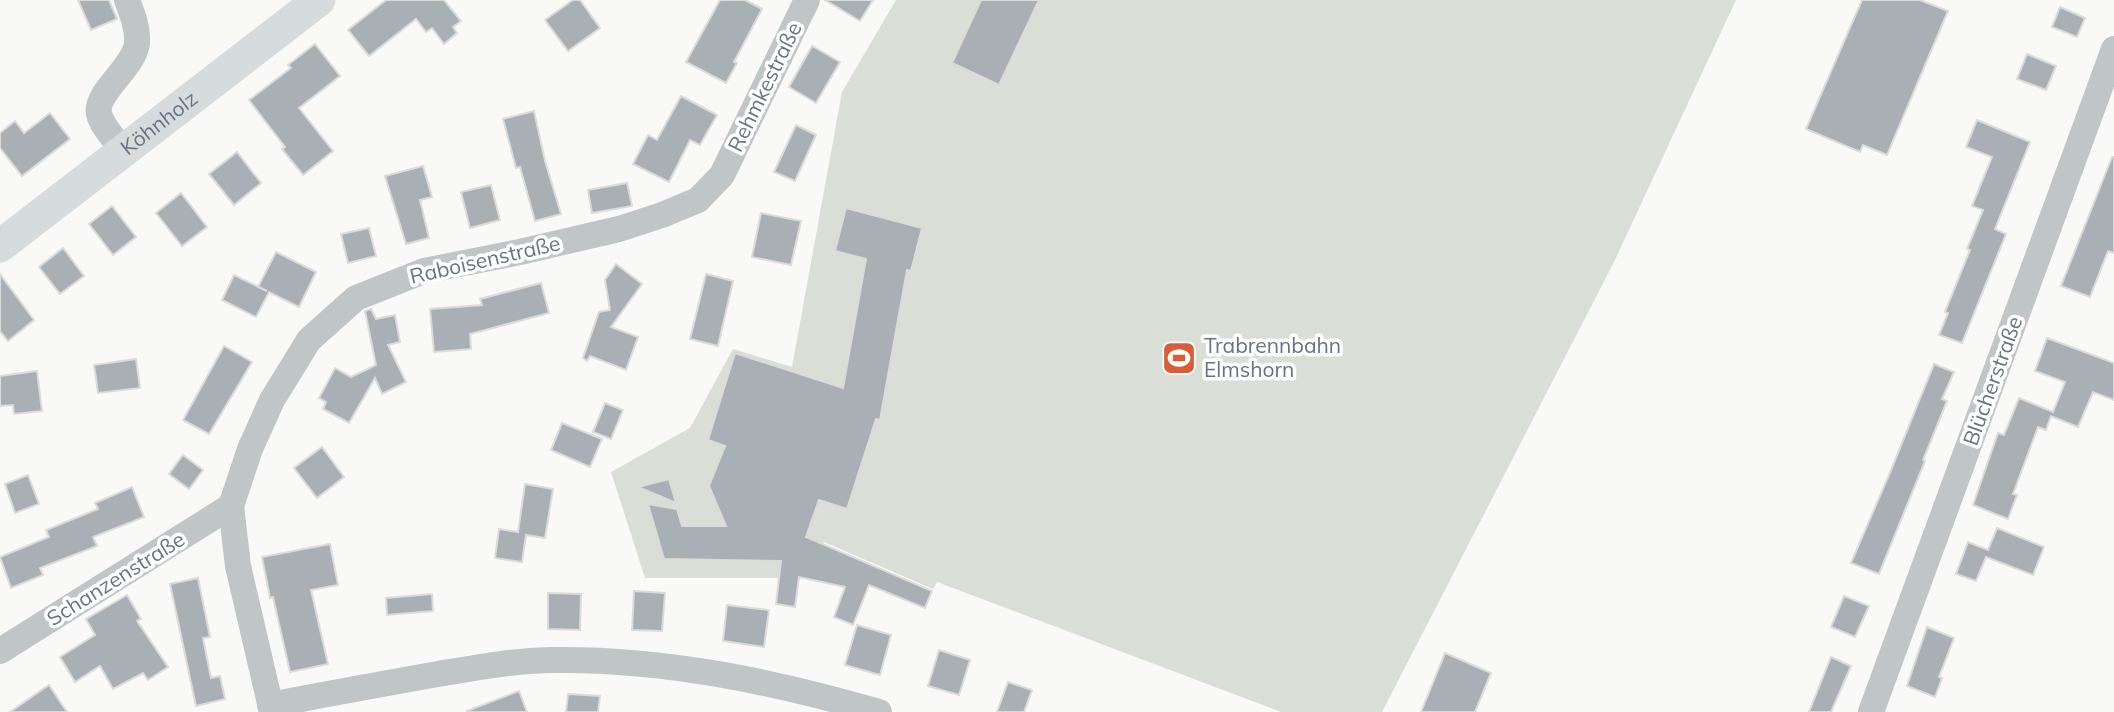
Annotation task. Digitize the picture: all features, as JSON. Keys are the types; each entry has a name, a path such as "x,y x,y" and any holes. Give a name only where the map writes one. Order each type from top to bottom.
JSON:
{"main road":[{"name":"Köhnholz","path":"0,246 319,0"}],"street":[{"path":"123,151 98,112 101,99 128,64 137,45 134,17 127,0"},
{"name":"Rehmkestraße","path":"722,174 807,0"},
{"name":"Blücherstraße","path":"1871,712 2114,49"},
{"name":"Raboisenstraße","path":"271,708 238,566 231,506 250,449 272,400 309,340 356,298 424,271 597,234 662,215 698,200 722,174"},
{"name":"Schanzenstraße","path":"0,651 231,506"},
{"path":"271,708 470,669 546,660 625,661 704,672 800,690 879,712"}],"shaded area":[{"name":"Trabrennbahn Elmshorn","path":"896,0 1736,0 1614,262 1382,712 1281,712 937,582 933,589 824,542 800,578 645,578 611,472 690,428 733,349 792,367 842,92"}],"building":[{"path":"78,0 109,0 117,19 91,30"},
{"path":"386,0 444,0 461,21 453,27 457,33 444,44 432,28 426,32 416,19 369,56 348,30"},
{"path":"573,0 580,0 600,28 568,51 545,20"},
{"path":"720,0 745,0 762,9 726,83 686,62"},
{"path":"825,0 873,0 860,21"},
{"path":"981,0 1039,0 999,85 952,63"},
{"path":"1862,0 1920,0 1948,11 1887,155 1863,145 1860,152 1806,129"},
{"path":"2060,7 2085,18 2077,37 2052,27"},
{"path":"315,44 340,76 299,108 333,151 303,175 249,100 291,68 288,65"},
{"path":"812,46 840,62 816,103 789,87"},
{"path":"2027,54 2056,66 2046,90 2017,79"},
{"path":"681,96 717,115 700,145 690,140 669,182 633,164 648,135 657,140"},
{"path":"534,111 561,214 535,221 520,167 516,168 503,119"},
{"path":"50,113 70,139 22,176 0,148 0,133 15,121 24,133"},
{"path":"1977,120 2030,142 1995,229 2006,234 1962,343 1939,335 1948,313 1945,312 1970,250 1967,249 1983,210 1972,206 1992,157 1966,147"},
{"path":"796,125 816,135 795,181 774,172"},
{"path":"237,152 261,183 234,205 209,174"},
{"path":"2112,157 2114,253 2108,251 2090,297 2061,286"},
{"path":"423,166 432,197 420,200 429,238 406,244 385,176"},
{"path":"627,183 632,206 592,213 588,190"},
{"path":"491,185 500,220 470,228 461,192"},
{"path":"181,193 207,227 182,246 156,213"},
{"path":"112,206 136,237 113,255 89,224"},
{"path":"846,208 922,228 911,271 907,270 880,420 876,419 847,509 819,500 806,537 932,591 925,608 869,585 853,625 834,617 845,587 799,577 795,607 776,604 781,561 664,559 648,504 677,509 682,526 726,526 709,486 725,446 708,440 735,353 843,388 866,259 835,251"},
{"path":"761,213 801,221 791,265 752,257"},
{"path":"369,228 376,256 348,263 341,234"},
{"path":"63,248 84,276 60,294 39,267"},
{"path":"276,252 316,272 299,307 269,292 256,317 222,300 234,275 258,287"},
{"path":"616,264 642,284 611,327 638,337 626,370 590,356 587,361 583,358 599,312 610,310 605,280"},
{"path":"0,274 34,320 8,341 0,331"},
{"path":"706,274 733,281 718,346 690,339"},
{"path":"541,283 549,313 470,334 471,349 434,352 430,309 482,305 480,299"},
{"path":"371,309 376,319 395,315 400,342 388,345 406,382 382,394 375,378 349,423 323,409 326,402 319,398 335,368 351,377 376,365 365,311"},
{"path":"2047,338 2114,363 2114,400 2093,392 2078,427 2051,416 2046,430 2038,427 2013,494 2017,495 2008,519 1973,505 1998,433 2004,435 2019,398 2053,412 2065,382 2035,371"},
{"path":"224,346 252,362 209,434 183,420"},
{"path":"136,359 140,388 98,393 94,365"},
{"path":"1934,364 1954,372 1942,399 1947,401 1879,574 1851,563"},
{"path":"37,371 42,411 14,414 13,405 0,406 0,376"},
{"path":"605,403 623,410 611,439 593,432"},
{"path":"562,423 602,439 590,467 551,450"},
{"path":"322,447 344,477 317,498 294,468"},
{"path":"183,455 203,470 189,489 169,474"},
{"path":"28,475 39,504 15,513 5,484"},
{"path":"669,479 676,503 638,487"},
{"path":"525,484 553,489 545,538 526,535 522,562 495,558 499,529 518,532"},
{"path":"132,487 144,517 93,537 97,546 40,568 43,575 11,588 0,557 49,537 46,530 98,509 95,503"},
{"path":"1997,528 2044,547 2033,575 1986,557 1976,581 1956,574 1968,542 1988,550"},
{"path":"330,544 338,585 311,590 328,664 290,672 262,557"},
{"path":"198,578 210,637 203,638 211,678 220,676 225,699 196,706 170,584"},
{"path":"634,591 665,593 662,631 632,630"},
{"path":"548,593 581,594 580,630 548,629"},
{"path":"432,594 433,611 387,615 386,598"},
{"path":"127,595 141,619 137,621 168,667 148,680 143,673 113,689 100,666 75,682 60,657 95,635 86,619"},
{"path":"1844,596 1869,606 1855,637 1831,627"},
{"path":"727,605 769,610 764,647 723,641"},
{"path":"857,625 891,635 880,675 845,665"},
{"path":"1927,627 1954,638 1939,677 1942,678 1935,697 1907,686"},
{"path":"939,650 970,660 959,695 928,686"},
{"path":"1445,653 1491,673 1475,712 1421,712"},
{"path":"1831,657 1851,666 1831,712 1809,712"},
{"path":"1008,682 1032,690 1024,712 997,712"},
{"path":"49,685 67,712 10,712"},
{"path":"519,691 527,712 467,711"},
{"path":"568,694 600,696 598,712 566,712"}],"place":[{"name":"Trabrennbahn Elmshorn","path":"1179,358"}]}
